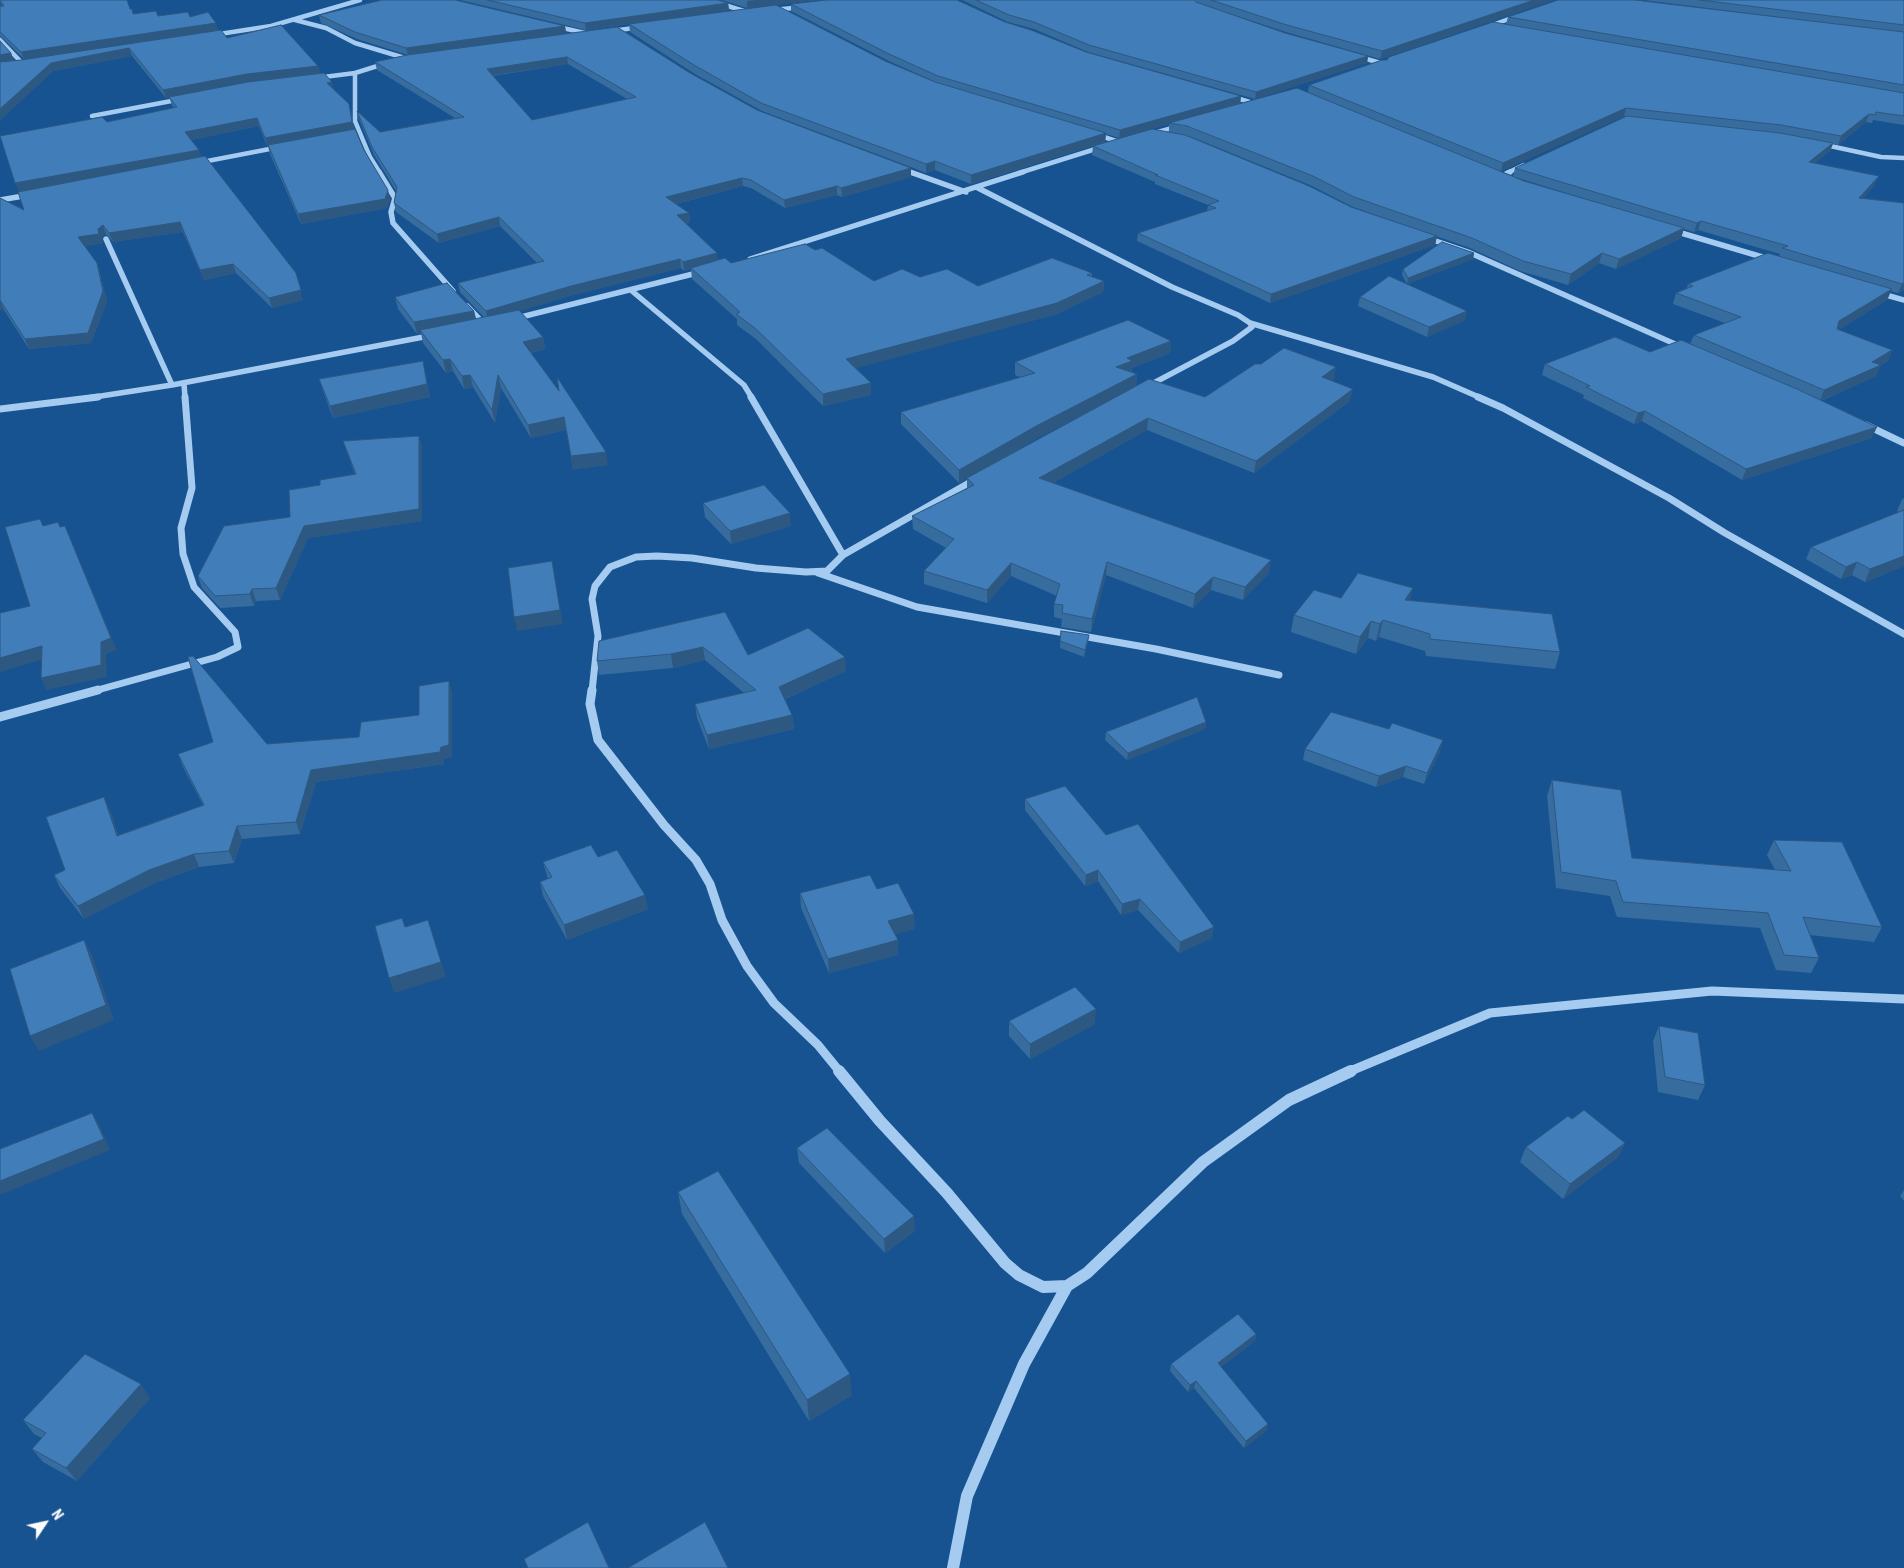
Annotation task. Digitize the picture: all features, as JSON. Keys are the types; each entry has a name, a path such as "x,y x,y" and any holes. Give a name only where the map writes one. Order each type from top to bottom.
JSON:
{"street":[{"path":"204,36 295,20 360,0"},
{"path":"709,0 747,12"},
{"path":"763,11 806,6"},
{"path":"780,10 787,14"},
{"path":"737,14 755,12"},
{"path":"1482,28 1528,13"},
{"path":"295,20 326,28 355,43 408,59"},
{"path":"551,25 589,34"},
{"path":"1491,25 1500,27"},
{"path":"604,32 648,26"},
{"path":"619,30 627,35"},
{"path":"570,37 597,33"},
{"path":"0,40 23,64"},
{"path":"1348,54 1384,64"},
{"path":"399,61 418,58"},
{"path":"1368,69 1393,60"},
{"path":"15,65 32,63"},
{"path":"312,79 356,74 362,69 390,63"},
{"path":"356,74 356,121 359,133 370,157 395,198 390,212 393,223 420,257 486,326"},
{"path":"1228,96 1256,104"},
{"path":"92,116 185,98"},
{"path":"1240,108 1264,102"},
{"path":"1144,136 1188,124"},
{"path":"1179,126 1182,133"},
{"path":"349,134 359,133"},
{"path":"1092,133 1119,142"},
{"path":"1152,134 1168,136"},
{"path":"739,262 1127,140"},
{"path":"1817,143 1881,157 1904,158"},
{"path":"194,164 291,145"},
{"path":"1508,180 1497,176 1533,161"},
{"path":"897,167 966,192"},
{"path":"978,188 1172,287 1223,308 1250,323 1433,377 1503,408 1669,498 1725,533 1904,634"},
{"path":"0,200 39,193"},
{"path":"1661,227 1774,261"},
{"path":"1414,233 1468,252 1693,352"},
{"path":"106,239 172,385"},
{"path":"504,321 712,270"},
{"path":"632,291 744,384 843,555"},
{"path":"1868,291 1904,300"},
{"path":"476,327 495,323"},
{"path":"1144,389 1233,341 1252,327 1250,323"},
{"path":"0,409 100,397 184,383 437,335"},
{"path":"0,717 216,657 238,647 235,632 194,587 184,554 181,528 192,488 184,383"},
{"path":"1862,424 1904,442"},
{"path":"980,477 843,555 827,571 756,568 692,558 657,556 636,557 610,567 595,586 592,598 598,636 590,704 593,725 598,740 664,825 696,860 710,884 722,920 748,966 774,1003 818,1046 880,1121 948,1192 1005,1263 1019,1275 1043,1287 1067,1286 1087,1274 1203,1162 1289,1100 1375,1060 1490,1013 1712,991 1904,999"},
{"path":"818,572 917,607 1156,649 1279,675"},
{"path":"953,1568 967,1496 1024,1364 1067,1286"}],"building":[{"path":"0,0 127,0 133,14 156,11 158,16 188,12 190,17 208,12 216,23 21,52 0,32 0,6 4,6"},
{"path":"382,0 455,0 565,26 406,48 355,32 319,15"},
{"path":"488,0 718,0 728,3 585,23"},
{"path":"826,0 957,0 1005,22 1031,30 1086,52 1241,96 1120,130 938,76 889,54 791,4"},
{"path":"976,0 1195,0 1196,2 1285,33 1368,56 1256,92 1089,45 1034,22 1009,15"},
{"path":"1211,0 1534,0 1382,51 1287,25"},
{"path":"1558,0 1635,0 1904,32 1904,85 1508,17"},
{"path":"1700,0 1904,0 1904,25"},
{"path":"776,5 885,61 935,82 1106,133 971,175 935,161 926,164 761,103 694,65 629,24"},
{"path":"1493,22 1904,93 1904,116 1876,112 1875,115 1869,114 1841,136 1781,125 1626,108 1503,163 1309,85 1382,60 1387,60 1389,57"},
{"path":"281,25 318,66 247,74 163,90 129,48 51,63 0,109 0,62 221,30 227,38"},
{"path":"617,27 690,73 757,110 911,168 841,188 837,186 784,200 751,180 742,178 666,197 689,213 677,215 717,253 683,262 680,259 571,286 486,311 458,283 544,261 499,217 437,234 394,203 397,187 372,147 357,111 380,132 464,117 375,62 407,55","holes":["567,57 636,97 532,120 487,69"]},
{"path":"0,41 11,53 0,55"},
{"path":"324,73 332,82 327,83 349,104 352,122 265,138 257,118 185,132 199,150 15,183 0,136 102,117 107,122 177,107 169,97 248,82"},
{"path":"1297,88 1524,181 1684,228 1619,259 1602,253 1571,274 1523,261 1472,238 1354,197 1313,176 1187,126 1169,123"},
{"path":"1627,116 1780,133 1833,143 1809,162 1879,176 1859,198 1904,203 1904,283 1902,284 1782,248 1788,246 1701,221 1697,223 1515,168"},
{"path":"355,129 364,150 388,190 385,199 298,214 268,145"},
{"path":"1152,129 1185,135 1309,186 1351,207 1437,236 1271,294 1138,233 1216,208 1208,205 1219,201 1155,175 1158,175 1093,146"},
{"path":"205,156 296,273 301,290 269,298 233,264 200,270 180,222 109,233 103,225 98,229 99,234 78,237 97,263 103,291 88,333 25,339 0,300 0,198 24,210 18,192"},
{"path":"1442,242 1474,253 1408,278 1403,269"},
{"path":"805,244 815,250 822,248 874,281 902,269 920,277 947,269 978,286 1052,258 1092,273 1087,275 1104,281 1057,303 846,359 871,383 823,394 755,328 736,314 740,312 691,268 725,258 731,263"},
{"path":"1768,253 1892,289 1839,321 1837,329 1892,350 1872,362 1881,365 1824,390 1694,335 1741,317 1676,293 1693,286 1688,284"},
{"path":"1389,276 1467,311 1429,327 1360,297"},
{"path":"447,283 474,311 414,322 395,297"},
{"path":"519,310 543,337 523,342 559,391 557,377 606,452 571,456 564,417 528,425 498,375 492,410 470,375 462,376 450,359 443,360 420,330"},
{"path":"1128,320 1171,341 1127,358 1132,361 1116,367 1137,374 1038,425 959,470 901,412 1035,373 1015,362"},
{"path":"1615,337 1650,352 1681,340 1797,389 1877,427 1746,469 1645,411 1638,413 1586,387 1590,386 1545,364"},
{"path":"1284,348 1336,367 1322,377 1353,389 1256,461 1148,418 1039,478 1271,560 1245,587 1213,577 1195,594 1107,562 1092,619 1062,613 1063,605 1054,604 1060,584 1011,563 987,590 924,571 954,539 912,516 974,485 967,478 1149,379 1205,397 1255,364 1261,364"},
{"path":"423,361 427,384 330,406 319,379"},
{"path":"419,436 419,509 304,526 276,588 252,589 250,594 215,596 198,576 224,526 290,517 289,490 320,485 320,480 356,474 343,441"},
{"path":"764,485 790,513 730,531 703,503"},
{"path":"1904,510 1904,556 1870,569 1857,562 1846,567 1811,547"},
{"path":"40,519 43,526 58,522 60,527 65,526 111,638 101,642 101,665 41,678 42,646 0,658 0,613 30,606 5,527"},
{"path":"552,561 560,610 514,617 508,568"},
{"path":"1358,573 1413,588 1405,600 1552,614 1560,652 1430,639 1430,634 1383,620 1380,624 1371,621 1360,637 1294,615 1314,590 1341,598"},
{"path":"725,612 748,655 808,628 845,657 779,687 792,715 707,735 695,704 756,690 703,647 671,654 597,661 599,641"},
{"path":"1061,631 1089,635 1085,650 1060,641"},
{"path":"193,656 267,744 359,737 361,722 419,715 419,686 449,681 449,745 441,747 440,752 311,770 296,822 237,826 229,851 194,854 149,870 78,906 54,875 65,870 46,817 104,797 117,836 204,805 178,754 213,742 188,657"},
{"path":"1197,697 1206,722 1128,753 1106,732"},
{"path":"1331,712 1389,729 1392,723 1443,740 1427,773 1406,766 1379,776 1305,749"},
{"path":"1552,780 1621,790 1632,858 1791,871 1774,840 1842,842 1882,927 1803,917 1819,958 1784,955 1768,913 1623,902 1616,881 1561,872"},
{"path":"1065,786 1106,835 1138,824 1214,927 1180,942 1140,899 1122,904 1098,870 1086,875 1025,799"},
{"path":"591,845 598,857 617,850 645,895 564,925 540,882 552,877 543,862"},
{"path":"870,875 877,889 898,883 914,914 888,921 898,940 828,959 800,893"},
{"path":"402,918 405,927 428,920 441,962 389,978 375,926"},
{"path":"84,940 106,1005 30,1036 10,969"},
{"path":"1075,987 1096,1009 1030,1044 1009,1021"},
{"path":"1659,1026 1698,1033 1705,1085 1665,1077"},
{"path":"1584,1110 1625,1143 1570,1184 1526,1147 1568,1116 1572,1119"},
{"path":"92,1113 104,1139 0,1181 0,1149"},
{"path":"827,1128 914,1216 884,1239 797,1148"},
{"path":"718,1171 850,1374 807,1400 678,1192"},
{"path":"1238,1314 1256,1334 1218,1363 1268,1424 1246,1441 1196,1381 1190,1385 1171,1364"},
{"path":"85,1354 141,1384 66,1468 32,1449 46,1433 23,1420"},
{"path":"588,1522 609,1568 528,1568 524,1559"},
{"path":"705,1522 728,1568 628,1568"}]}
